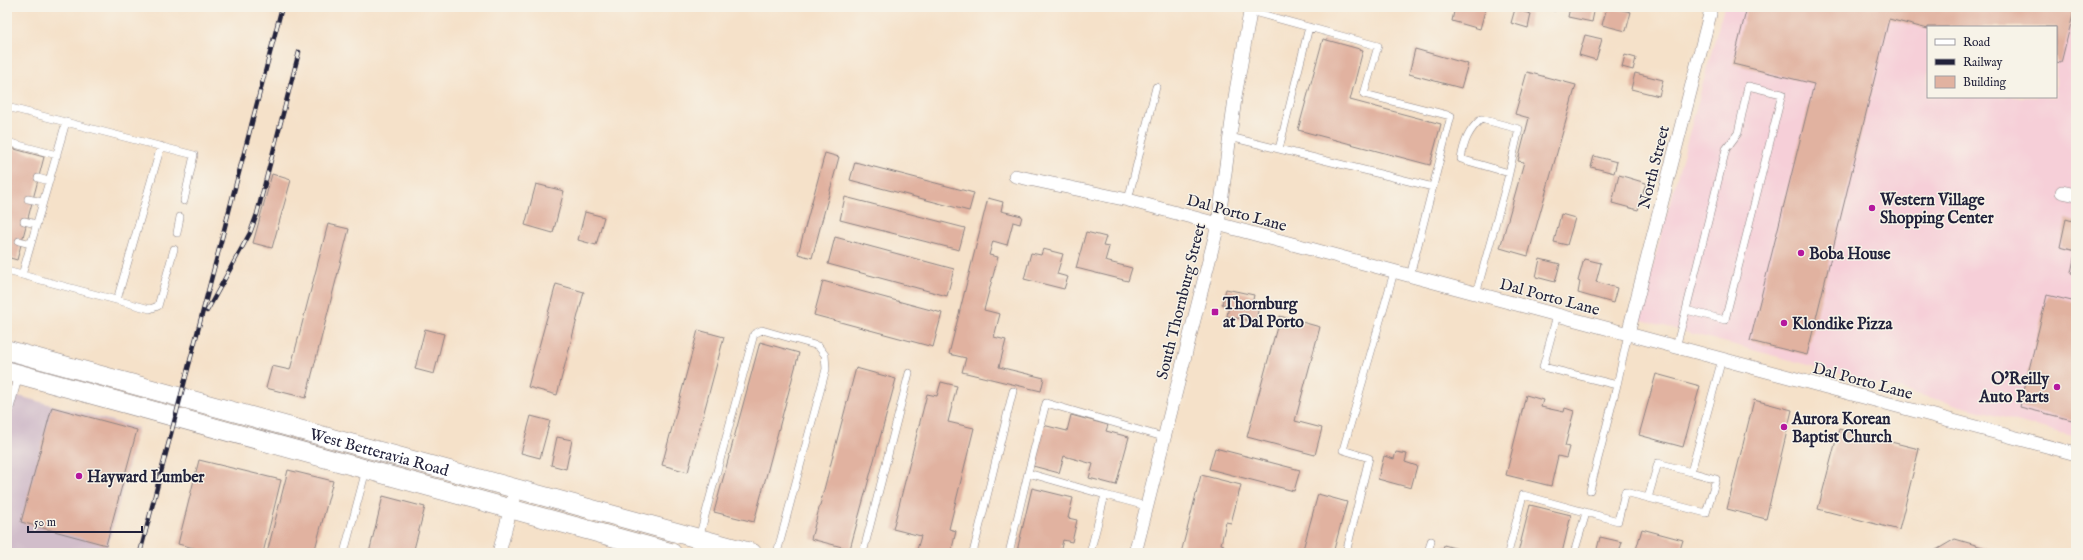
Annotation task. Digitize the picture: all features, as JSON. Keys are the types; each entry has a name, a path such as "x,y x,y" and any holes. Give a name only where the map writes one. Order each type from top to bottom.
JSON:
{"main road":[{"name":"West Betteravia Road","path":"7,350 752,553"},
{"name":"West Betteravia Road","path":"13,373 511,507 672,553"}],"street":[{"name":"North Street","path":"1628,334 1709,8"},
{"name":"South Thornburg Street","path":"1134,553 1218,225 1230,137 1251,9"},
{"name":"Dal Porto Lane","path":"1015,176 1128,200 2076,454"},
{"path":"2062,192 2076,195"},
{"path":"499,553 516,488"}],"lane":[{"path":"1251,9 1308,27 1378,46 1364,94 1450,116 1410,276"},
{"path":"1279,149 1308,27"},
{"path":"1676,347 1726,149 1738,133 1748,86 1782,94 1725,320 1686,310"},
{"path":"1128,200 1156,87"},
{"path":"7,107 194,155 184,201"},
{"path":"1476,294 1509,173 1519,129 1481,119 1471,128 1465,140 1461,159 1509,173"},
{"path":"22,275 66,122"},
{"path":"1230,137 1433,187"},
{"path":"7,142 57,155"},
{"path":"117,300 161,146"},
{"path":"38,178 49,181"},
{"path":"28,199 43,202"},
{"path":"177,233 180,217"},
{"path":"24,221 36,224"},
{"path":"19,241 31,244"},
{"path":"7,271 150,309 158,306 174,249"},
{"path":"1346,553 1369,458 1343,450 1394,272"},
{"path":"1557,315 1543,367 1616,386"},
{"path":"698,538 754,334 762,330 818,346 825,355 826,369 777,553"},
{"path":"1590,490 1628,334"},
{"path":"1691,472 1722,359"},
{"path":"7,419 13,373"},
{"path":"863,553 909,373"},
{"path":"973,553 1013,391"},
{"path":"1009,553 1046,403 1163,437"},
{"path":"1508,553 1523,495 1618,521 1625,492 1648,498 1706,513 1716,479 1658,463 1648,498"},
{"path":"344,553 366,469"},
{"path":"1028,473 1146,506"},
{"path":"1090,553 1105,495"},
{"path":"1574,553 1586,513"},
{"path":"1428,553 1431,541"}],"shaded area":[{"name":"Western Village Shopping Center","path":"1724,7 2076,7 2076,437 1638,319"},
{"name":"Hayward Lumber","path":"7,393 138,428 106,553 7,553"}],"building":[{"path":"1455,7 1486,7 1480,29 1452,21"},
{"path":"1539,7 1556,7 1555,11"},
{"path":"1570,7 1595,7 1592,22 1568,17"},
{"path":"1607,7 1631,12 1626,31 1602,25"},
{"path":"1747,7 2075,7 2061,63 2057,62 2057,26 1927,26 1927,29 1889,19 1807,355 1750,341 1814,84 1733,64"},
{"path":"1515,9 1531,14 1528,28 1511,23"},
{"path":"1585,35 1602,39 1596,60 1579,55"},
{"path":"1323,39 1363,50 1350,100 1441,124 1430,165 1298,130"},
{"path":"1415,49 1468,64 1461,88 1409,74"},
{"path":"1625,55 1636,58 1633,70 1622,67"},
{"path":"1527,72 1576,85 1528,256 1500,248 1524,162 1518,161 1529,118 1515,114"},
{"path":"1635,73 1663,80 1659,96 1631,89"},
{"path":"7,147 44,157 17,260 7,257"},
{"path":"825,153 839,157 812,258 798,254"},
{"path":"1594,156 1617,162 1614,173 1591,167"},
{"path":"855,162 974,193 969,211 850,180"},
{"path":"272,174 291,180 272,248 253,243"},
{"path":"1619,175 1646,183 1638,210 1612,203"},
{"path":"536,184 564,191 553,233 525,225"},
{"path":"845,197 965,228 959,250 840,220"},
{"path":"988,198 1003,202 1001,211 1022,216 1020,224 1013,222 1007,245 993,241 989,255 998,257 984,310 1000,314 994,337 1006,340 999,367 1044,378 1041,391 962,372 966,358 949,354"},
{"path":"585,212 604,217 596,245 578,240"},
{"path":"1561,214 1575,218 1567,245 1554,242"},
{"path":"2066,219 2076,222 2076,251 2060,247"},
{"path":"328,224 349,229 306,398 266,388 272,366 290,370"},
{"path":"1086,232 1106,237 1103,246 1109,247 1105,261 1132,268 1128,281 1076,268"},
{"path":"835,237 954,269 947,296 828,264"},
{"path":"1043,249 1063,254 1057,274 1068,277 1064,289 1024,279 1031,253 1041,255"},
{"path":"2076,254 2076,274 2071,273"},
{"path":"1540,259 1560,264 1555,282 1536,277"},
{"path":"1584,259 1601,263 1596,282 1617,288 1613,303 1578,293 1580,282 1578,281"},
{"path":"823,281 942,313 933,347 814,315"},
{"path":"556,284 584,292 557,395 528,387"},
{"path":"1226,289 1254,295 1252,304 1259,305 1256,322 1227,316 1229,306 1222,304"},
{"path":"2047,295 2076,302 2076,421 2020,407"},
{"path":"1280,316 1320,327 1295,421 1322,428 1315,455 1247,437"},
{"path":"425,329 444,334 434,374 415,369"},
{"path":"698,330 724,337 688,472 662,465"},
{"path":"760,342 799,353 754,522 714,512"},
{"path":"856,368 896,379 850,549 811,539"},
{"path":"1656,374 1700,386 1683,447 1639,435"},
{"path":"941,382 957,386 948,422 974,428 949,529 956,531 951,553 916,553 921,536 893,529 927,394 937,396"},
{"path":"1526,395 1543,400 1541,407 1564,412 1565,408 1574,411 1565,446 1569,447 1566,458 1558,456 1551,486 1506,475"},
{"path":"1754,400 1792,410 1766,519 1727,509"},
{"name":"Hayward Lumber","path":"52,407 137,430 106,545 21,522"},
{"path":"1071,415 1108,425 1106,431 1129,437 1116,485 1089,478 1093,464 1064,456 1059,473 1033,466 1043,425 1067,431"},
{"path":"531,416 550,421 540,458 521,453"},
{"path":"1839,429 1919,449 1899,530 1818,509"},
{"path":"557,437 572,440 566,469 551,465"},
{"path":"1215,448 1300,470 1294,491 1209,469"},
{"path":"1396,452 1407,454 1405,462 1417,466 1411,488 1378,479 1384,456 1394,459"},
{"path":"199,460 281,480 263,553 214,553 178,544"},
{"path":"288,470 333,481 314,553 267,553"},
{"path":"1201,475 1241,485 1231,523 1226,522 1221,544 1224,545 1222,553 1181,553"},
{"path":"1032,488 1073,498 1068,518 1077,520 1072,542 1063,540 1060,553 1017,551"},
{"path":"1318,494 1347,502 1333,553 1302,553"},
{"path":"383,496 425,507 413,553 369,553"},
{"path":"1530,505 1571,515 1562,553 1518,553"},
{"path":"1642,529 1683,540 1679,553 1635,553"},
{"path":"1600,537 1622,542 1619,553 1596,553"},
{"path":"1955,539 1993,550 1992,553 1931,553"},
{"path":"1444,545 1465,551 1465,553 1442,553"}],"railway":[{"path":"140,553 282,7"},
{"path":"207,311 250,233 257,214 299,52"}],"place":[{"name":"Western Village Shopping Center","path":"1872,208"},
{"name":"Boba House","path":"1801,253"},
{"name":"Thornburg at Dal Porto","path":"1215,312"},
{"name":"Klondike Pizza","path":"1784,323"},
{"name":"O'Reilly Auto Parts","path":"2057,387"},
{"name":"Aurora Korean Baptist Church","path":"1784,427"},
{"name":"Hayward Lumber","path":"79,476"}]}
